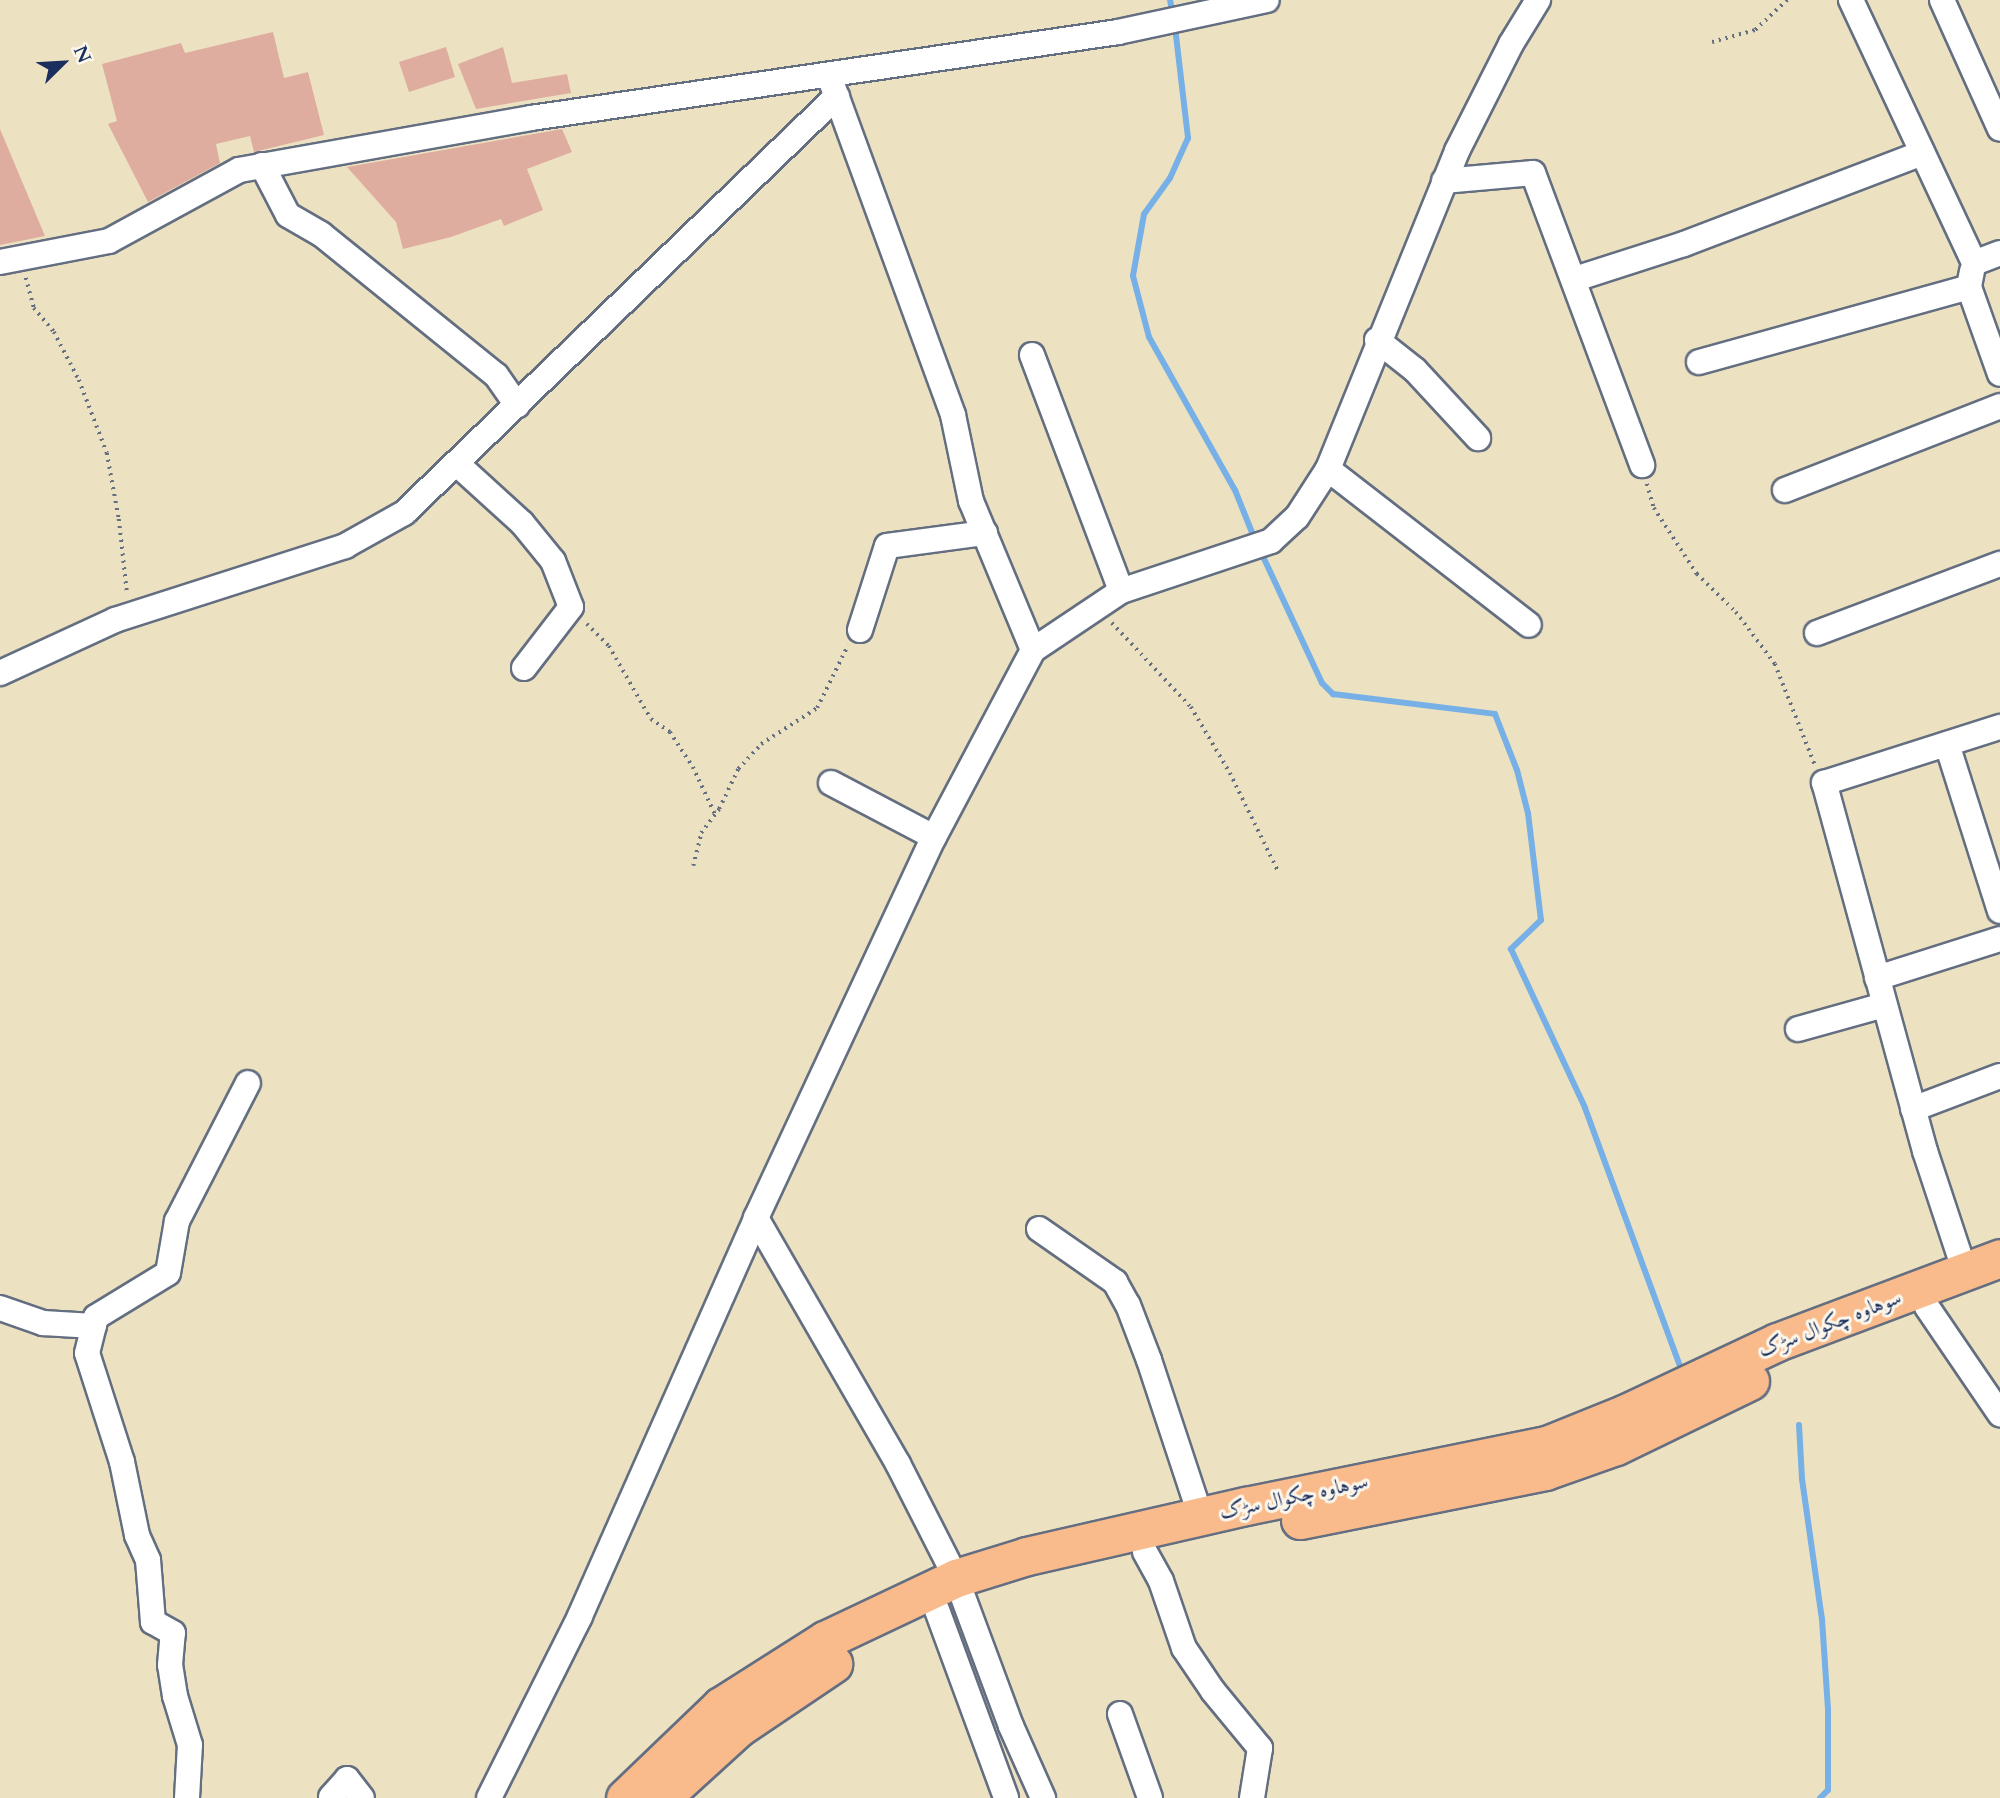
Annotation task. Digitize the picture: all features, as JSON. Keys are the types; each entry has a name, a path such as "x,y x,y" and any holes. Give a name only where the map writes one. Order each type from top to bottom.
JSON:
{"highway":[{"name":"سوہاوہ چکوال سڑک","path":"625,1798 721,1706 825,1640 953,1596 1027,1556 1547,1445 1626,1413 1777,1342 2000,1258"},
{"path":"661,1798 738,1728 839,1660 953,1596 1145,1552 1545,1471 1616,1446 1678,1418 1790,1359 2000,1279"}],"street":[{"path":"10,260 109,241 239,170 262,165 531,118 833,85 1267,0"},
{"path":"489,1798 580,1616 756,1218 934,837 1033,650 1122,591 1271,541 1297,517 1328,469 1377,340 1444,181 1505,56 1538,0"},
{"path":"1851,0 1923,153 1971,275 2000,374"},
{"path":"1942,0 2000,129"},
{"path":"0,673 130,615 345,546 404,513 517,405 833,85"},
{"path":"833,85 953,415 971,501 1033,650"},
{"path":"1575,279 1685,244 1923,153"},
{"path":"262,165 288,215 321,234 496,375 517,405"},
{"path":"1444,181 1533,173 1575,279 1642,465"},
{"path":"1699,362 1971,275 2000,253"},
{"path":"1377,340 1415,370 1478,438"},
{"path":"1032,355 1122,591"},
{"path":"1785,490 2000,406"},
{"path":"456,463 522,523 553,561 572,607 524,668"},
{"path":"1328,469 1529,625"},
{"path":"860,629 887,546 985,533"},
{"path":"1817,633 2000,565"},
{"path":"1965,1272 1913,1109 1825,783 2000,727"},
{"path":"1947,744 2000,911"},
{"path":"831,783 934,837"},
{"path":"1877,978 2000,939"},
{"path":"1798,1030 1884,1005"},
{"path":"1913,1109 2000,1076"},
{"path":"187,1798 190,1745 172,1675 173,1633 153,1622 148,1560 137,1535 122,1462 87,1353 96,1317 168,1273 177,1221 248,1083"},
{"path":"756,1218 898,1464 953,1596 1043,1798"},
{"path":"1039,1229 1115,1282 1128,1305 1201,1517"},
{"path":"1927,1307 2000,1414"},
{"path":"0,1308 43,1323 94,1326"},
{"path":"1145,1552 1161,1581 1184,1648 1213,1691 1260,1748 1252,1798"},
{"path":"953,1596 1006,1798"},
{"path":"1121,1714 1150,1798"},
{"path":"331,1797 347,1779 362,1798"}],"path":[{"path":"1712,42 1755,30 1787,0"},
{"path":"10,260 34,308 54,332 79,380 107,453 119,519 130,615"},
{"path":"1642,465 1654,508 1697,574 1736,612 1774,664 1825,783"},
{"path":"572,607 609,646 651,719 670,732 693,767 715,814"},
{"path":"1097,607 1191,708 1230,773 1278,871"},
{"path":"692,866 701,833 732,786 738,769 761,744 817,708 841,654 860,629"}],"building":[{"path":"273,32 284,78 308,72 324,135 254,152 250,136 216,144 220,163 148,202 108,124 117,121 102,64 181,43 185,53"},
{"path":"446,47 455,77 409,92 399,62"},
{"path":"503,47 512,83 567,74 571,93 476,109 458,64"},
{"path":"0,129 45,236 0,245"},
{"path":"562,129 572,152 527,169 543,210 504,226 501,219 451,237 403,249 396,222 347,167"}],"waterway":[{"path":"1170,0 1173,16"},
{"path":"1175,27 1188,138 1170,178 1144,214 1133,276 1149,337 1235,490 1255,540"},
{"path":"1260,550 1322,683 1333,694 1495,714 1517,770 1528,813 1541,920 1511,949 1585,1108 1680,1366"},
{"path":"1799,1425 1802,1479 1822,1619 1828,1709 1828,1790 1820,1798"}]}
